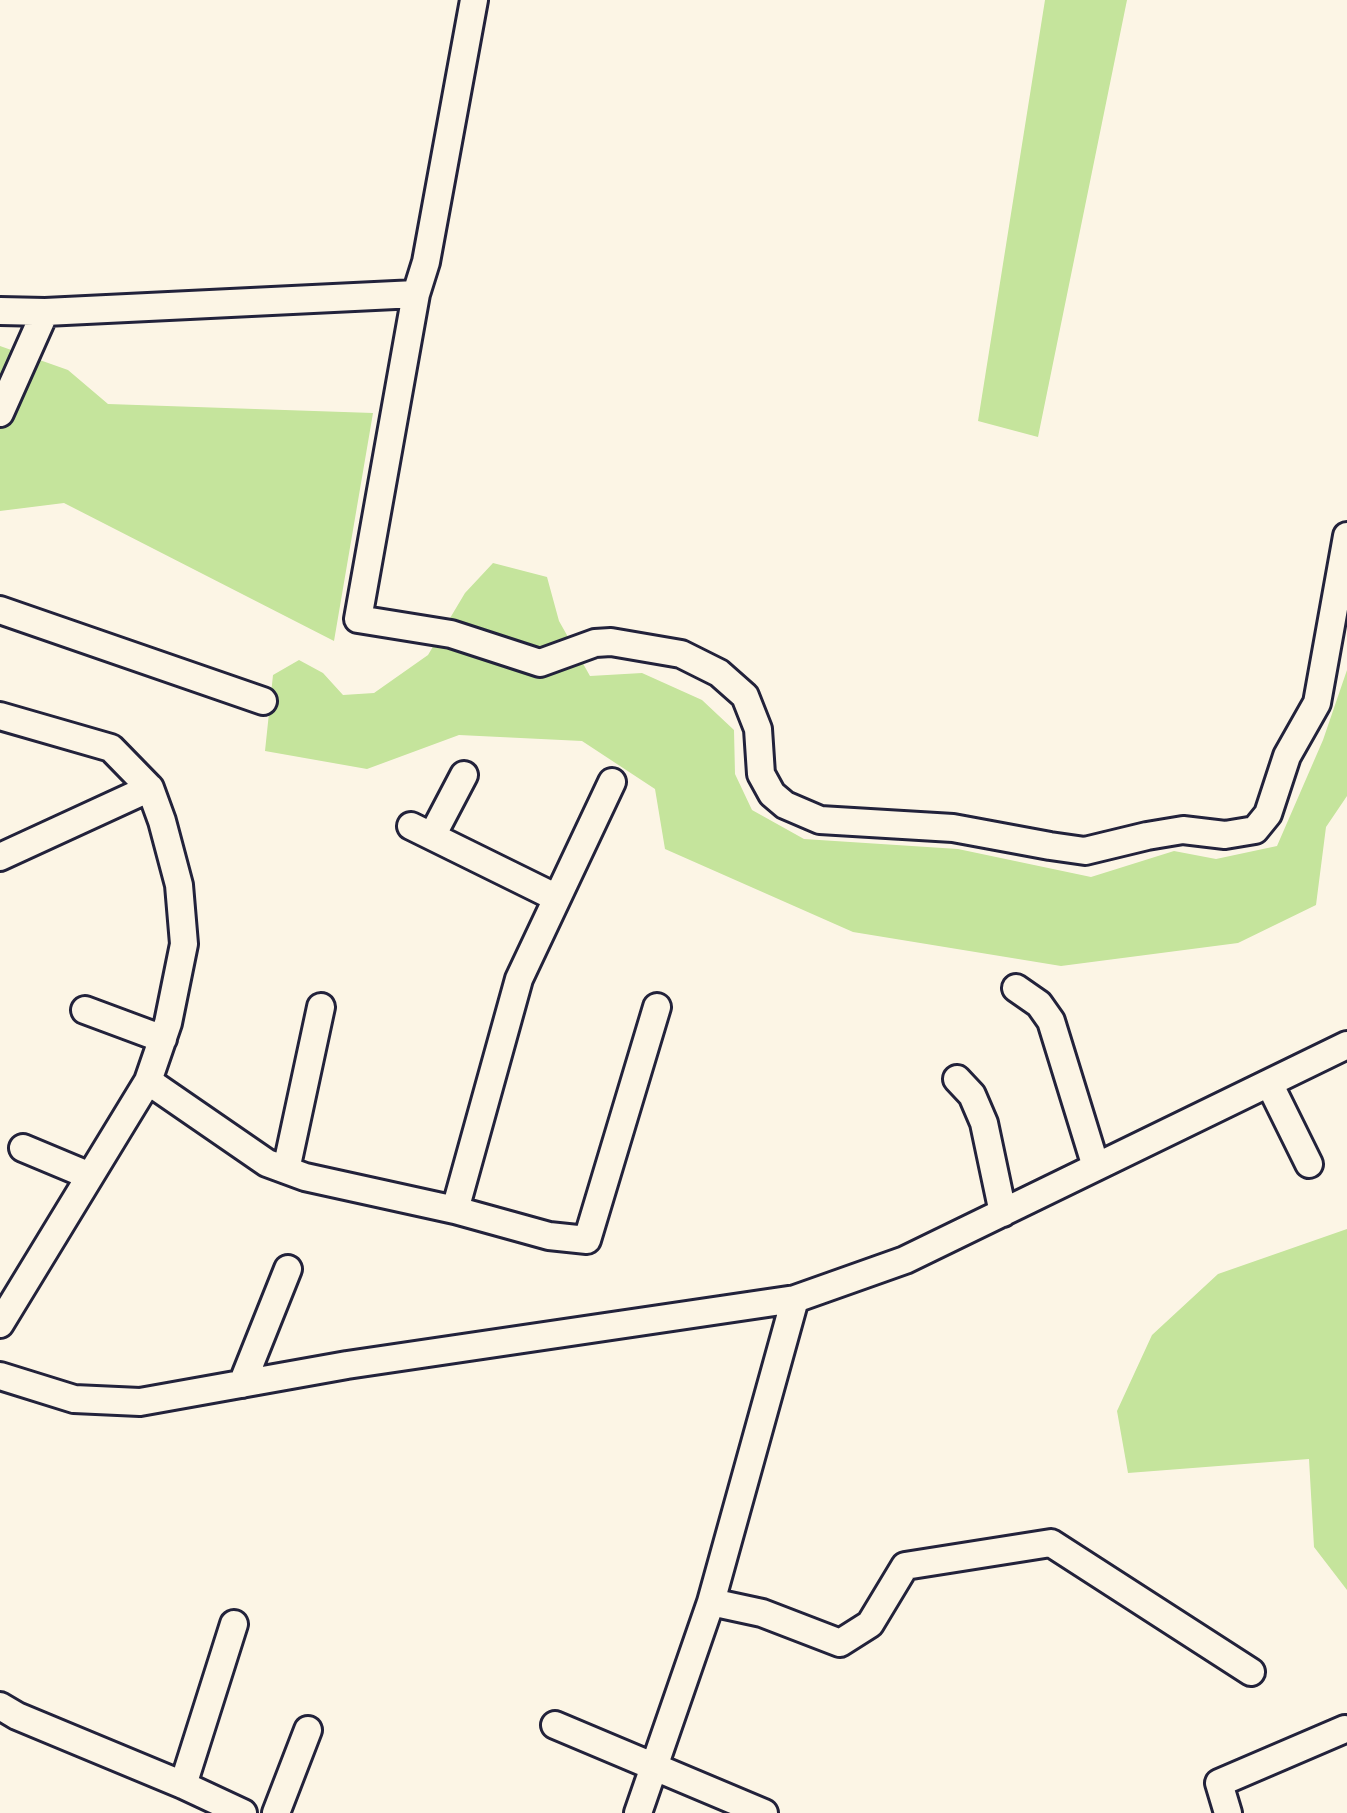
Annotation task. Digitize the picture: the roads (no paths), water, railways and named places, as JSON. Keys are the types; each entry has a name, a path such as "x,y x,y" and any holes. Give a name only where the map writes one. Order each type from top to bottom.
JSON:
{"street":[{"path":"474,0 426,262 416,294 358,619 451,634 540,663 595,643 611,642 681,654 719,673 745,696 758,729 761,774 772,794 785,805 820,820 953,828 1085,851 1183,830 1225,835 1255,830 1268,814 1287,756 1317,703 1347,536"},
{"path":"0,311 45,312 416,294"},
{"path":"0,413 45,312"},
{"path":"0,610 263,701"},
{"path":"0,716 111,748 150,788 179,885 184,944 168,1023 148,1081 0,1324"},
{"path":"464,775 422,831 557,898"},
{"path":"455,1210 519,979 612,782"},
{"path":"0,857 150,788"},
{"path":"1016,988 1039,1004 1051,1021 1096,1167"},
{"path":"286,1170 321,1007"},
{"path":"148,1081 267,1163 305,1177 455,1210 549,1236 587,1240 657,1007"},
{"path":"85,1010 163,1039"},
{"path":"0,1376 74,1399 140,1402 347,1365 795,1299 905,1260 1347,1045"},
{"path":"957,1079 972,1095 984,1123 1003,1213"},
{"path":"1269,1083 1309,1164"},
{"path":"23,1148 90,1176"},
{"path":"242,1384 288,1269"},
{"path":"638,1813 711,1602 795,1299"},
{"path":"711,1602 762,1613 840,1643 870,1624 905,1566 1051,1543 1251,1672"},
{"path":"183,1785 234,1624"},
{"path":"0,1706 243,1813"},
{"path":"555,1725 764,1813"},
{"path":"1228,1813 1219,1783 1345,1729"},
{"path":"276,1813 308,1730"}]}
